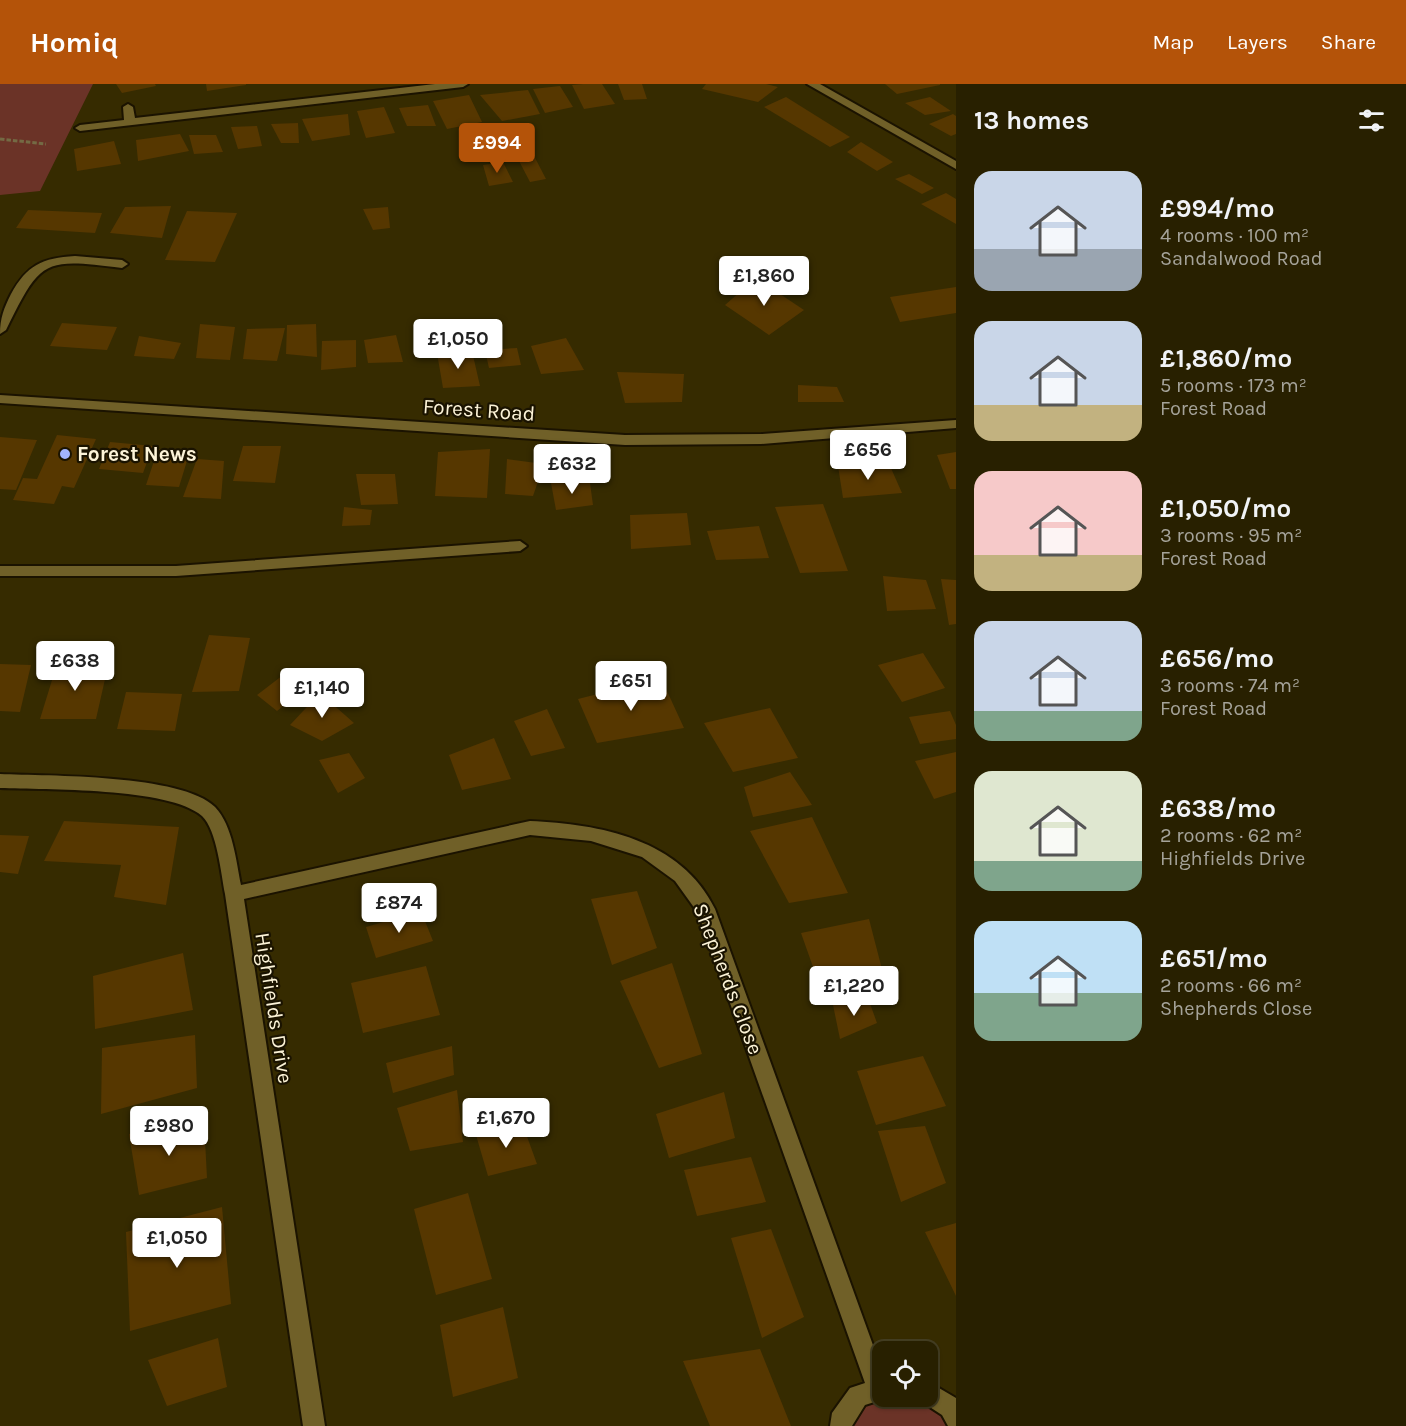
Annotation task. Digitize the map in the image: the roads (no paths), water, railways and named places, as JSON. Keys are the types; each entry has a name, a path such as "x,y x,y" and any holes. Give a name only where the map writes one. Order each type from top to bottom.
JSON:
{"street":[{"path":"80,128 463,84"},
{"path":"812,84 956,166"},
{"path":"128,107 130,122"},
{"path":"0,330 31,273 54,262 69,260 122,264"},
{"name":"Forest Road","path":"0,399 625,440 760,440 956,424"},
{"path":"0,571 176,572 520,546"},
{"name":"Highfields Drive","path":"0,781 158,791 185,799 208,811 219,833 234,894 314,1426"},
{"name":"Shepherds Close","path":"234,894 530,828 571,830 608,836 647,851 681,876 706,909 872,1367"},
{"name":"Shepherds Close","path":"841,1426 840,1421 858,1396 872,1392"},
{"path":"938,1399 950,1407 956,1419"}],"place":[{"name":"Forest News","path":"65,454"}]}
